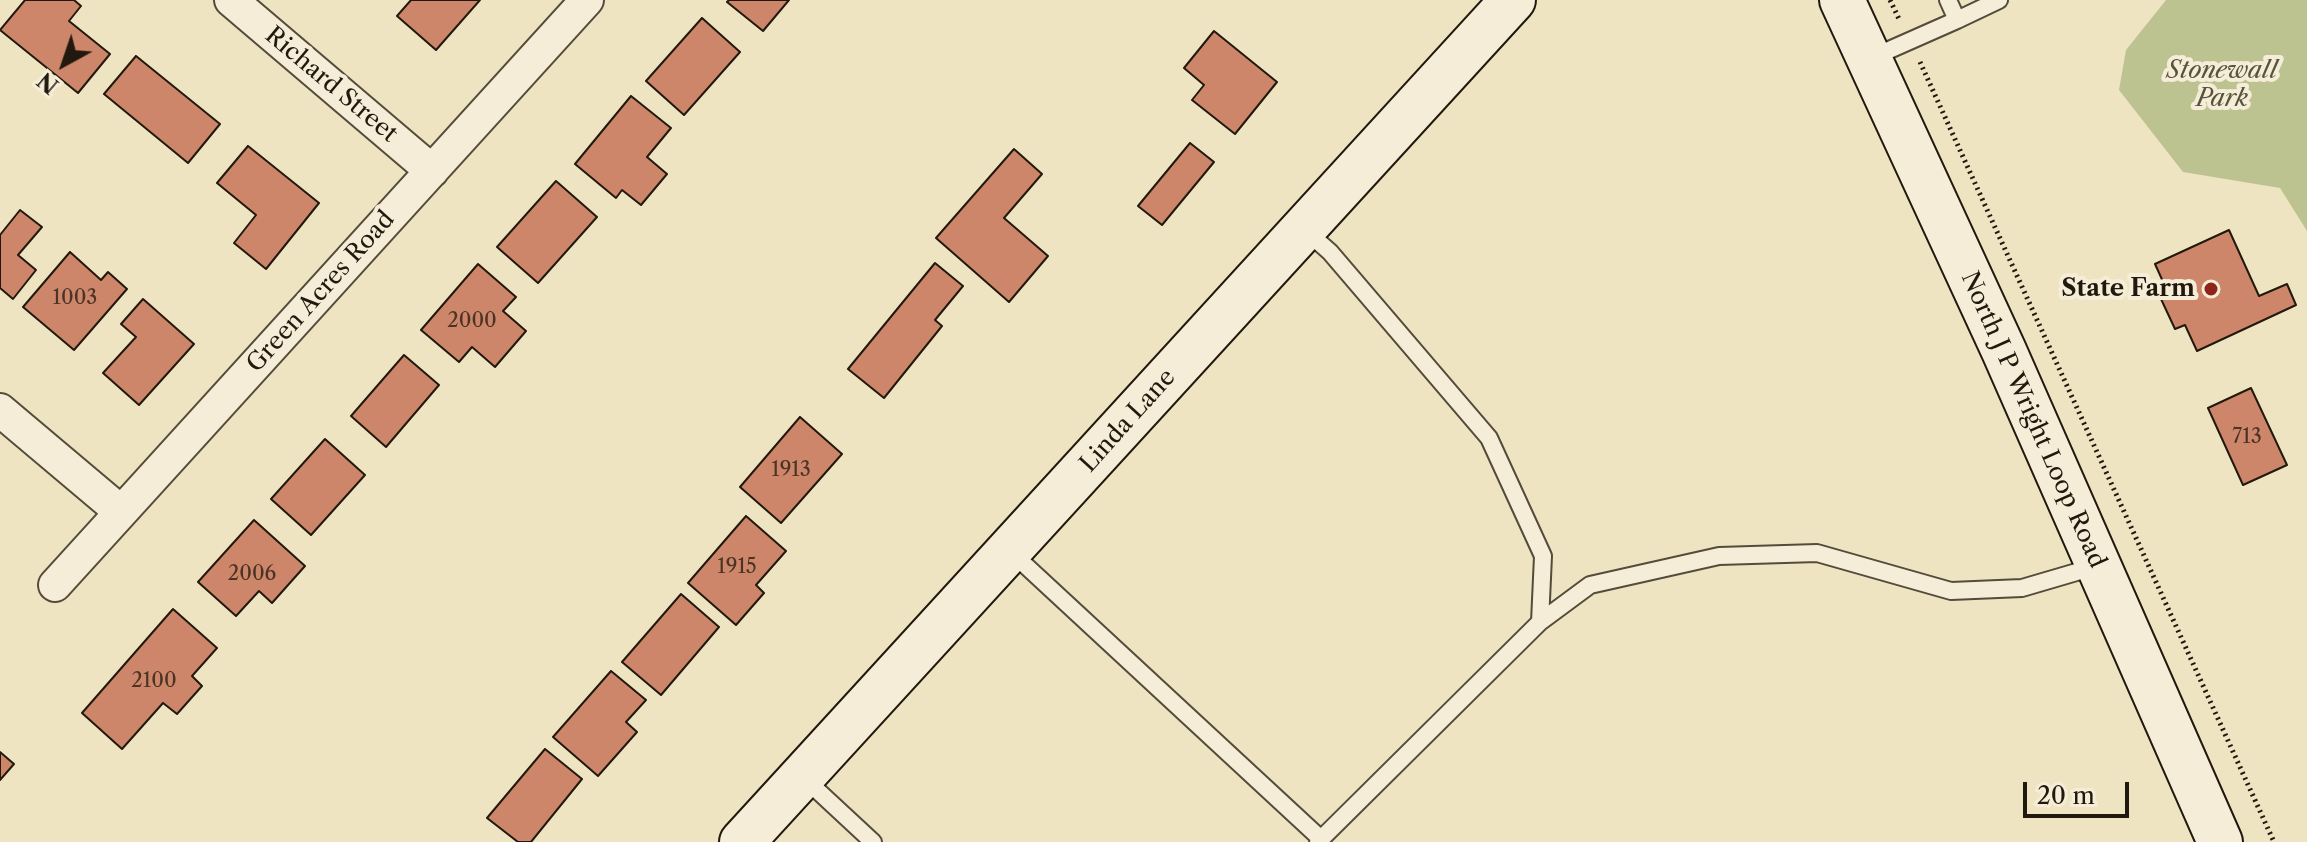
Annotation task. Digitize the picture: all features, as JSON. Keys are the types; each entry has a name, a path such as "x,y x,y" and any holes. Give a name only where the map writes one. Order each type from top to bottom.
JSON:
{"street":[{"name":"Richard Street","path":"231,0 432,171"},
{"name":"Green Acres Road","path":"55,585 587,0"},
{"name":"Linda Lane","path":"742,842 1513,0"},
{"name":"North J P Wright Loop Road","path":"1842,0 2220,842"},
{"path":"0,410 121,512"}],"lane":[{"path":"1948,0 1957,20"},
{"path":"1869,59 1997,0"},
{"path":"1304,228 1330,252 1489,438 1543,556 1540,622"},
{"path":"1010,550 1320,840 1540,622 1590,585 1719,556 1817,553 1951,591 2022,588 2098,565"},
{"path":"802,777 873,842"}],"path":[{"path":"1890,0 1956,135 2274,842"}],"green space":[{"name":"Stonewall Park","path":"2166,0 2307,0 2307,231 2280,188 2183,172 2119,90 2126,50"}],"building":[{"path":"25,0 74,0 81,6 69,21 110,54 78,93 0,30"},
{"path":"411,0 480,0 436,50 397,16"},
{"path":"789,0 763,31 727,2"},
{"path":"702,18 740,52 684,115 646,81"},
{"path":"1214,31 1277,82 1235,134 1192,100 1204,85 1184,68"},
{"path":"136,56 220,124 188,163 104,94"},
{"path":"631,96 671,128 647,157 667,174 641,205 622,190 616,198 575,164"},
{"path":"1190,143 1214,162 1162,225 1138,206"},
{"path":"248,146 319,203 266,269 234,243 256,215 217,183"},
{"path":"1014,149 1042,174 1004,218 1048,256 1009,302 936,238"},
{"path":"556,181 597,217 538,283 497,247"},
{"path":"20,210 42,227 18,255 36,270 13,299 0,288 0,235"},
{"name":"State Farm","path":"2229,230 2259,296 2287,284 2296,305 2197,351 2185,325 2175,329 2161,299 2169,295 2155,264"},
{"path":"70,252 101,280 108,272 127,289 74,350 23,307"},
{"path":"935,263 963,286 935,320 942,326 884,398 848,369"},
{"path":"478,264 516,297 503,311 526,331 495,367 472,347 459,362 421,330"},
{"path":"143,299 194,344 139,405 103,373 136,337 121,324"},
{"path":"404,355 439,385 386,447 351,416"},
{"path":"2251,388 2287,465 2243,485 2208,408"},
{"path":"800,417 842,454 781,523 740,487"},
{"path":"325,439 365,475 311,535 271,499"},
{"path":"746,516 786,551 756,585 764,593 736,625 688,583"},
{"path":"254,520 305,566 272,603 259,591 236,616 198,582"},
{"path":"681,594 719,627 661,695 622,662"},
{"path":"173,609 217,648 192,676 202,686 177,714 163,703 122,749 82,713"},
{"path":"611,671 646,700 626,722 637,732 598,776 553,737"},
{"path":"545,749 582,779 531,842 518,842 487,818"},
{"path":"0,752 14,764 0,780"}],"place":[{"name":"State Farm","path":"2211,289"}]}
